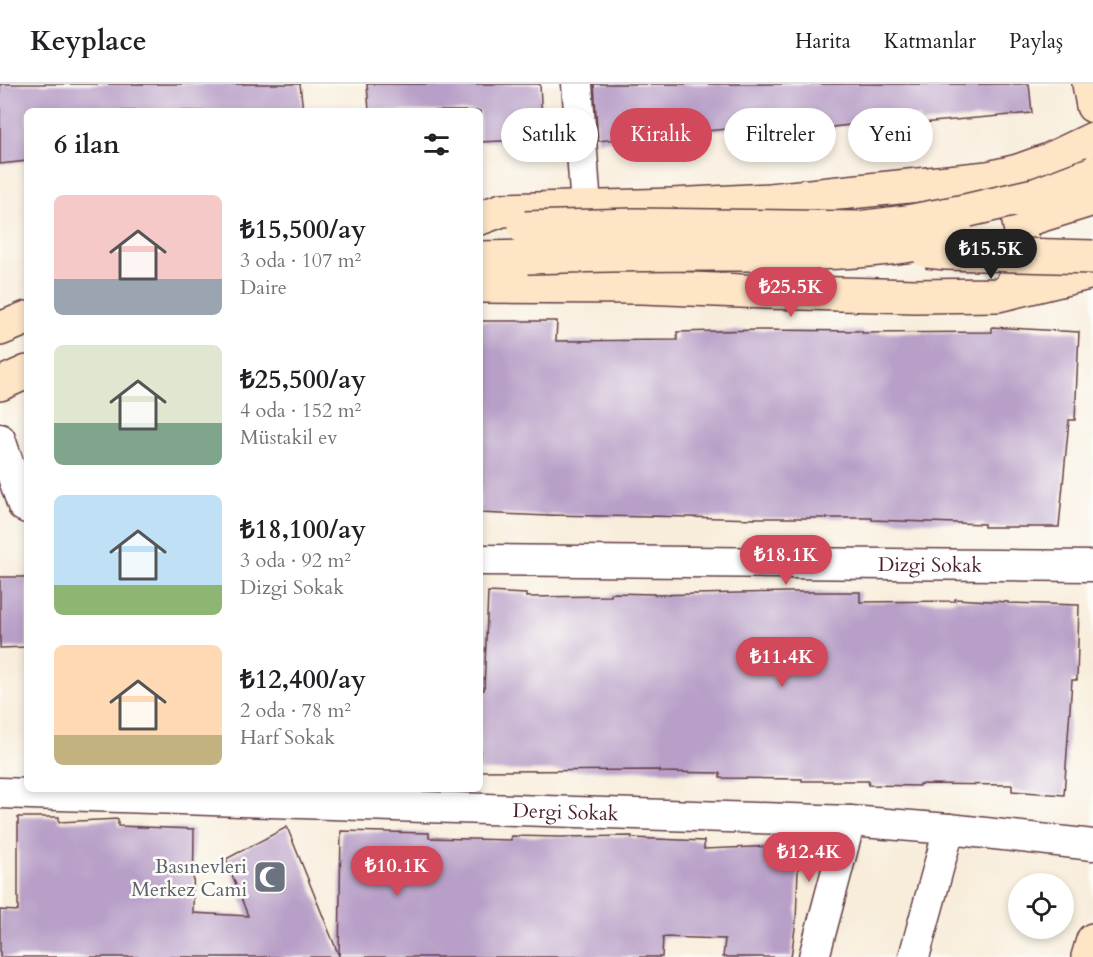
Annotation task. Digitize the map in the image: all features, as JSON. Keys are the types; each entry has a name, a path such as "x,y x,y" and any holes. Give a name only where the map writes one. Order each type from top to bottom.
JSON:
{"main road":[{"path":"1089,84 1093,106"},
{"path":"483,217 502,210 770,200 988,178 1029,168 1093,139"},
{"path":"483,257 526,242 634,225 858,228 907,222 1038,194 1093,173"},
{"path":"977,179 995,188 1016,206 1022,237 1021,268 1015,280 994,295"},
{"path":"483,231 526,242 793,253 893,248 946,239 1016,222 1093,199"},
{"path":"893,248 946,253 1093,257"},
{"path":"483,286 642,287 916,296 994,295 1093,272"},
{"path":"0,329 24,319"},
{"path":"0,384 24,373"},
{"path":"1088,957 1093,939"}],"street":[{"path":"577,84 586,207"},
{"path":"0,439 24,506"},
{"name":"Dizgi Sokak","path":"483,560 1093,566"},
{"name":"Dergi Sokak","path":"0,793 850,821 1093,845"},
{"path":"814,957 850,821"},
{"path":"914,957 949,829"}],"building":[{"path":"0,84 300,84 303,108 24,108 24,161 0,164"},
{"path":"367,84 540,84 541,108 501,108 501,141 483,142 483,108 369,108"},
{"path":"594,84 1029,84 1032,113 933,122 933,108 848,108 848,125 836,127 836,108 724,108 724,129 712,130 712,108 610,108 610,140 598,141 598,108 596,108"},
{"path":"483,321 557,321 556,341 677,340 677,332 759,330 862,331 862,333 992,332 992,327 1079,332 1075,420 1069,420 1059,527 984,527 984,524 872,520 872,518 548,516 483,513"},
{"path":"0,577 24,577 24,647 0,648"},
{"path":"488,592 526,594 526,597 611,596 611,593 654,595 860,592 860,602 955,601 955,599 1079,605 1077,680 1072,680 1064,795 1012,791 1012,785 868,785 869,781 720,778 720,773 660,772 660,770 483,771"},
{"path":"18,817 59,817 59,822 118,819 118,826 194,829 193,913 248,916 226,859 287,827 339,956 341,831 429,833 429,838 511,840 511,836 632,836 632,838 704,841 704,849 799,845 796,921 791,957 723,957 725,939 663,937 662,957 0,957 0,910 18,911"}],"place":[{"name":"Basınevleri Merkez Cami","path":"270,877"}]}
